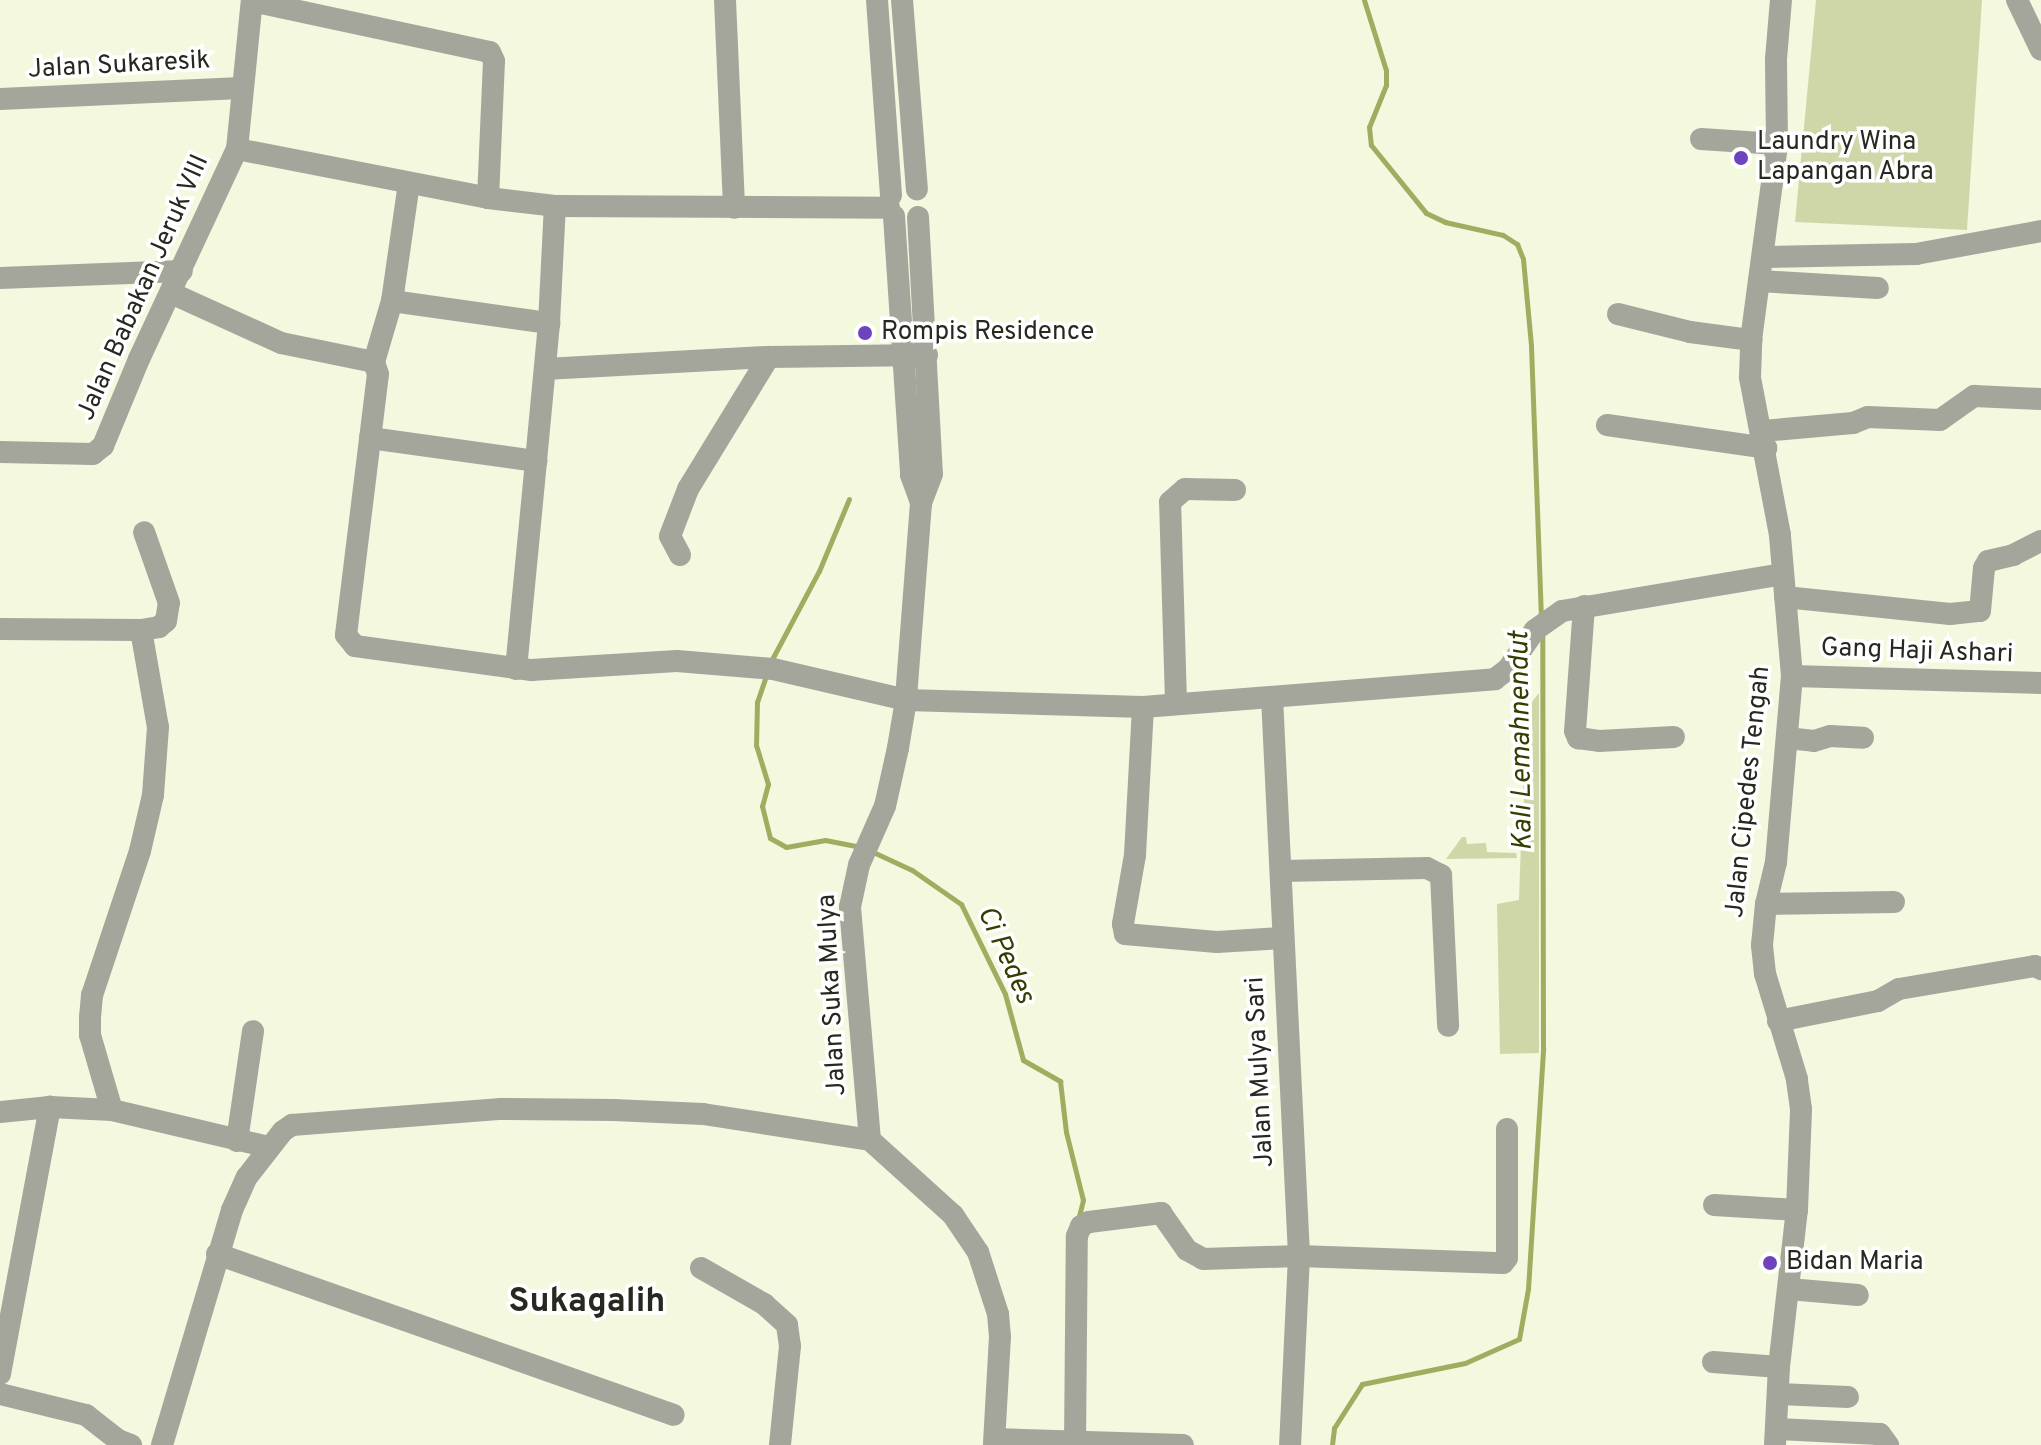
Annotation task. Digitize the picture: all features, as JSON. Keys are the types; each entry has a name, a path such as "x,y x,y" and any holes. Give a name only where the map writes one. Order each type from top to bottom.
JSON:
{"street":[{"path":"252,0 490,52 494,61 488,198"},
{"name":"Jalan Babakan Jeruk VIII","path":"0,452 98,452 237,149 252,0"},
{"path":"725,0 734,208"},
{"name":"Jalan Suka Mulya","path":"877,0 911,475 921,503"},
{"path":"891,206 903,220 918,217 924,208 917,189 902,0"},
{"name":"Jalan Cipedes Tengah","path":"1776,1437 1779,1367 1797,1210 1801,1109 1797,1079 1778,1021 1763,959 1766,904 1776,862 1792,676 1783,574 1764,440 1750,377 1751,340 1777,144 1776,59 1781,0"},
{"path":"2017,0 2041,50"},
{"name":"Jalan Sukaresik","path":"0,99 241,88"},
{"path":"1701,139 1777,144"},
{"path":"237,149 488,198 555,206 891,206"},
{"path":"409,183 392,301 374,362 378,374 346,635 349,642 516,669 569,670 677,661 767,668 906,700 1143,707 1495,679 1508,669 1535,630 1562,611 1783,574"},
{"path":"891,206 903,186 917,189"},
{"path":"516,669 549,323 555,206"},
{"name":"Jalan Suka Mulya","path":"870,1140 850,907 859,865 890,788 906,700 921,503 932,474 918,217"},
{"path":"1764,257 1916,254 2041,231"},
{"path":"0,278 182,271"},
{"path":"1759,281 1878,288"},
{"path":"171,293 281,343 374,362"},
{"path":"392,301 549,323"},
{"path":"1618,314 1690,332 1751,340"},
{"path":"545,369 769,357 927,355"},
{"path":"680,555 670,536 688,489 769,357"},
{"path":"1607,425 1764,440 1853,423 1868,417 1940,420 1974,396 2041,399"},
{"path":"370,438 536,461"},
{"path":"1176,702 1170,502 1185,489 1235,490"},
{"path":"0,629 141,630 159,627 166,621 169,603 144,532"},
{"path":"1785,597 1950,614 1980,611 1984,568 1988,561 2013,555 2041,541"},
{"path":"1584,606 1575,731 1578,738 1599,741 1674,737"},
{"path":"112,1110 90,1035 90,1017 92,995 140,851 153,795 158,727 141,630"},
{"name":"Gang Haji Ashari","path":"1792,676 2041,683"},
{"name":"Jalan Mulya Sari","path":"1272,697 1299,1256 1290,1445"},
{"path":"1143,707 1135,855 1123,924 1125,934 1217,942 1283,938"},
{"path":"1787,738 1814,741 1830,736 1863,738"},
{"path":"1282,871 1427,868 1437,872 1443,880 1448,1026"},
{"path":"1766,904 1894,902"},
{"path":"1778,1021 1878,1001 1899,989 2035,966 2041,969"},
{"path":"237,1141 253,1031"},
{"path":"0,1374 50,1107"},
{"path":"0,1112 50,1107 112,1110 269,1147"},
{"path":"162,1445 217,1254 247,1177 269,1147 292,1125 501,1109 703,1114 870,1140 953,1215 978,1252 998,1314 1000,1336 994,1442 1183,1445"},
{"path":"1075,1442 1077,1236 1081,1226 1106,1219 1161,1213 1187,1250 1203,1259 1299,1256 1505,1263 1507,1129"},
{"path":"1714,1205 1797,1210"},
{"path":"217,1254 673,1415"},
{"path":"701,1268 764,1304 787,1325 790,1346 780,1445"},
{"path":"1789,1289 1858,1295"},
{"path":"1713,1362 1779,1367"},
{"path":"0,1394 86,1415 118,1440 131,1445"},
{"path":"1779,1394 1848,1397"},
{"path":"1776,1437 1880,1434 1888,1445"}],"green space":[{"path":"1816,0 1982,0 1967,230 1795,222"},
{"path":"1539,693 1539,1053 1500,1054 1497,904 1519,900 1521,841 1525,840 1521,716"},
{"path":"1462,837 1466,837 1467,844 1486,843 1487,852 1516,853 1517,858 1446,859"}],"waterway":[{"name":"Kali Lemahnendut","path":"1364,0 1386,70 1386,85 1369,127 1371,145 1426,213 1445,222 1503,235 1517,244 1523,259 1531,346 1541,617"},
{"name":"Ci Pedes","path":"770,663 819,571 849,499"},
{"name":"Kali Lemahnendut","path":"1332,1445 1334,1428 1362,1384 1465,1363 1519,1339 1528,1289 1543,1048 1542,635"},
{"name":"Ci Pedes","path":"767,673 757,702 756,745 768,784 762,806 770,838 786,847 825,840 862,847"},
{"name":"Ci Pedes","path":"871,851 912,870 961,904 1005,994 1023,1060 1060,1081 1066,1132 1083,1200 1078,1220"}],"place":[{"name":"Laundry Wina Lapangan Abra","path":"1741,158"},
{"name":"Rompis Residence","path":"865,333"},
{"name":"Bidan Maria","path":"1770,1263"}],"district":[{"name":"Sukagalih","path":"587,1303"}]}
